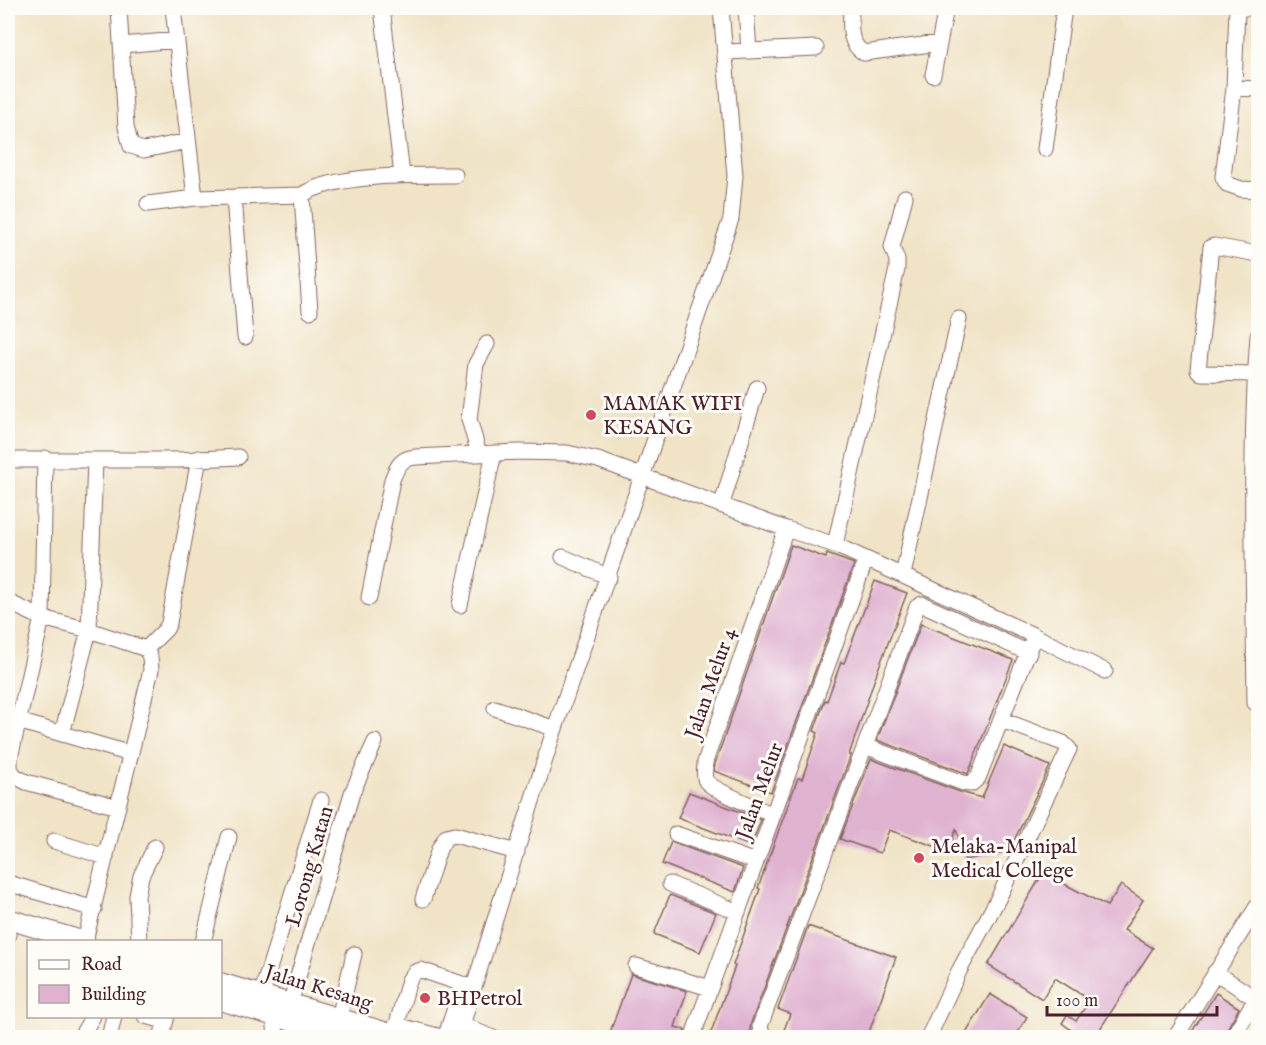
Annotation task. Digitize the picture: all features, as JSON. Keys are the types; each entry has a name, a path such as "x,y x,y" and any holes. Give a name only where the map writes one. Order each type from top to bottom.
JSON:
{"main road":[{"path":"8,919 82,940"},
{"path":"8,933 30,940"},
{"name":"Jalan Kesang","path":"222,984 339,1018 398,1032"},
{"name":"Jalan Kesang","path":"222,1001 275,1029 351,1038"}],"street":[{"path":"119,8 126,127 131,146 144,150 188,141"},
{"path":"173,8 195,198"},
{"path":"382,8 402,175"},
{"path":"468,986 421,970 415,972 410,981 398,1032 445,1038 468,986 517,852 555,729 731,219 735,176 721,8"},
{"path":"746,8 749,51"},
{"path":"851,8 852,40 857,49 864,53 938,43"},
{"path":"933,75 946,8"},
{"path":"1045,150 1064,8"},
{"path":"1238,8 1234,88 1223,177 1227,184 1240,189 1258,190"},
{"path":"1243,8 1258,8"},
{"path":"122,45 177,40"},
{"path":"726,52 816,48"},
{"path":"1234,88 1258,89"},
{"path":"148,204 195,198 302,195 312,188 329,184 402,175 455,175"},
{"path":"302,195 310,311"},
{"path":"234,197 245,337"},
{"path":"835,545 897,269 897,260 892,247 905,197"},
{"path":"1256,384 1201,373 1198,370 1211,247 1258,254"},
{"path":"903,575 959,320"},
{"path":"1255,703 1258,336"},
{"path":"460,605 486,453 469,419 476,364 487,344"},
{"path":"722,504 757,388"},
{"path":"369,598 392,480 398,464 408,457 486,453 567,453 644,475 786,529 835,545 1034,635 1105,670"},
{"path":"8,460 238,457"},
{"path":"45,458 42,618 18,721 10,769 15,776 26,782 118,807"},
{"path":"146,649 170,623 199,458"},
{"path":"62,734 89,630 95,460"},
{"name":"Jalan Melur 4","path":"773,815 714,788 706,780 704,774 705,762 786,529"},
{"path":"563,557 609,577"},
{"name":"Jalan Melur","path":"692,1038 866,559"},
{"path":"8,602 42,618 89,630 146,649 150,657 151,670 85,940"},
{"path":"763,1038 760,1026 919,605 922,604 1029,653"},
{"path":"865,746 971,784 978,777 1029,653 1034,635"},
{"path":"495,708 555,729"},
{"path":"928,1038 1069,750 1063,743 1002,720"},
{"path":"18,721 131,754"},
{"name":"Lorong Katan","path":"290,1004 352,793 375,742"},
{"path":"261,995 321,800"},
{"path":"676,834 756,862"},
{"path":"423,899 446,837 455,835 517,852"},
{"path":"203,940 229,837"},
{"path":"54,841 106,857"},
{"path":"139,940 137,896 141,876 155,847"},
{"path":"8,883 94,909"},
{"path":"670,884 738,912"},
{"path":"1175,1038 1258,906"},
{"path":"339,1018 354,954"},
{"path":"636,966 710,988"},
{"path":"1215,972 1257,997 1232,1038"},
{"path":"468,986 460,1031 493,1038"},
{"path":"80,1038 92,1018"},
{"path":"109,1038 114,1018"},
{"path":"161,1038 166,1019"}],"building":[{"path":"791,545 826,558 827,554 854,564 771,792 714,771"},
{"path":"875,581 907,593 876,675 849,755 851,755 751,1023 749,1038 709,1038 735,966 733,965 760,889 758,888 798,778 802,779 818,733 814,731 825,700 827,701 841,662 844,663"},
{"path":"921,624 1013,660 968,774 877,740"},
{"path":"1004,746 1050,766 1009,851 965,860 956,829 948,851 889,830 880,853 840,839 871,759 982,798"},
{"path":"689,792 761,820 751,846 678,818"},
{"path":"671,842 743,868 735,892 662,864"},
{"path":"1043,873 1107,906 1121,885 1143,900 1124,930 1153,948 1094,1038 1066,1038 1071,1030 1062,1023 1067,1015 1076,1021 1090,1000 1055,978 1042,999 988,965"},
{"path":"670,895 716,913 700,952 654,934"},
{"path":"808,926 896,957 867,1038 781,1038 790,1014 778,1009"},
{"path":"631,974 687,991 675,1027 685,1030 683,1038 608,1038"},
{"path":"1216,993 1239,1008 1222,1038 1188,1038"},
{"path":"990,994 1027,1017 1014,1038 963,1038"}],"place":[{"name":"MAMAK WIFI KESANG","path":"591,415"},
{"name":"Melaka-Manipal Medical College","path":"919,858"},
{"name":"BHPetrol","path":"425,998"}]}
